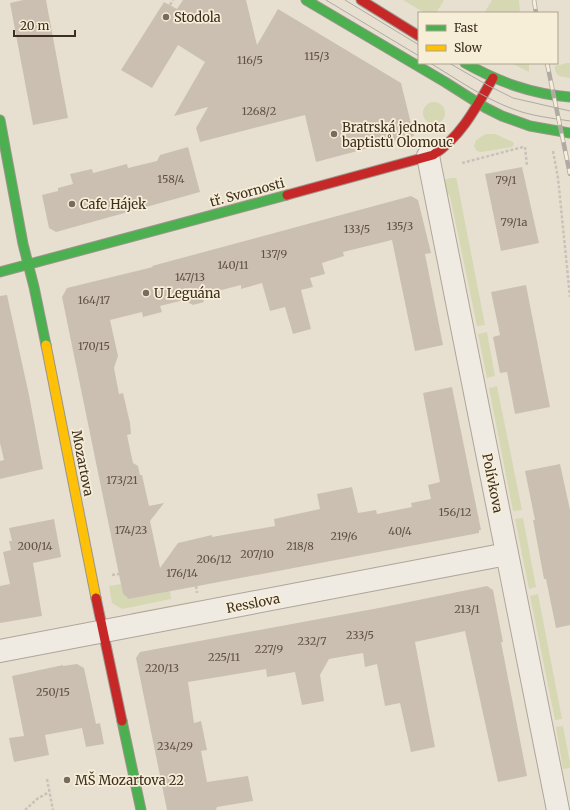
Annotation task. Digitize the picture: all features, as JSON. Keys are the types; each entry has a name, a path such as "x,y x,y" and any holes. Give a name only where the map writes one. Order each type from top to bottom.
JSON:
{"street":[{"path":"306,0 495,113 540,129 570,133"},
{"path":"361,0 418,35"},
{"path":"467,64 516,88 570,97"},
{"name":"tř. Svornosti","path":"0,272 428,156 441,151 461,128 493,78"},
{"name":"Mozartova","path":"0,120 103,632 141,810"},
{"name":"Polívkova","path":"428,156 558,810"},
{"name":"Resslova","path":"0,651 507,554"}],"path":[{"path":"170,5 173,0"},
{"path":"462,163 525,146 527,166"},
{"path":"552,146 558,178 570,297"},
{"path":"47,779 53,810"},
{"path":"25,810 49,792"}],"green space":[{"path":"403,0 444,0 437,12 423,12"},
{"path":"492,0 519,0 520,12 485,12"},
{"path":"570,63 570,78 557,74 555,70 555,66"},
{"path":"513,64 529,64 529,72"},
{"path":"434,102 442,105 445,113 442,121 434,124 426,121 423,113 426,105"},
{"path":"486,134 495,134 513,142 514,144 512,147 481,152 477,151 474,146 476,140"},
{"path":"456,178 457,181 485,325 477,326 450,196 443,190 440,181"},
{"path":"487,332 495,376 487,378 478,334"},
{"path":"497,386 522,510 513,511 489,388"},
{"path":"523,518 536,587 529,589 515,519"},
{"path":"121,584 123,594 129,599 170,591 171,599 122,609 112,603 109,586"},
{"path":"538,594 562,719 555,720 530,596"},
{"path":"196,601 197,605 132,617 131,613"},
{"path":"563,726 570,768 563,769 556,727"}],"building":[{"path":"23,0 46,0 68,118 33,125 10,3"},
{"path":"183,0 246,0 257,45 278,9 401,83 414,136 316,162 305,115 200,142 196,128 208,107 174,116 205,62 178,45 152,88 121,70 164,2 177,9"},
{"path":"188,147 200,192 56,232 49,228 42,195 58,191 58,188 73,184 70,174 92,169 93,173 127,164 128,168 157,161 160,155"},
{"path":"522,167 539,243 501,251 485,174"},
{"path":"411,196 418,200 431,253 425,254 443,345 415,351 392,240 343,252 344,256 322,263 325,274 310,278 313,287 301,290 311,329 293,334 285,307 270,311 262,283 241,289 241,285 202,295 204,302 193,305 184,300 160,306 162,312 143,317 142,312 110,320 118,356 114,368 119,394 123,393 130,423 131,434 127,435 133,463 138,466 140,475 142,475 149,506 164,503 150,521 160,568 178,543 212,535 212,537 275,526 274,519 320,509 317,494 352,487 358,513 376,510 377,514 412,507 411,503 431,499 428,485 440,482 423,393 452,387 481,530 479,530 479,533 129,599 123,594 62,297 67,288 153,267 152,266"},
{"path":"526,285 550,407 515,414 507,372 500,373 493,337 500,335 491,292"},
{"path":"7,295 29,395 43,469 0,479 0,461 4,460 0,443 0,296"},
{"path":"560,464 570,510 570,625 556,628 546,579 544,579 533,520 535,520 525,471"},
{"path":"54,519 61,557 33,563 42,616 0,623 0,586 10,584 3,552 11,550 9,541 12,541 9,528"},
{"path":"487,586 493,590 503,642 501,642 527,776 498,782 465,631 415,642 435,747 411,752 400,703 385,706 377,664 365,667 363,653 329,659 320,675 324,701 302,705 295,672 267,677 266,669 188,682 194,723 201,721 207,750 201,751 207,782 248,776 253,801 217,807 216,810 167,810 136,658 140,652 384,607"},
{"path":"77,664 84,668 96,724 100,723 104,744 86,747 82,728 45,735 49,755 14,762 9,738 24,736 12,676 63,665"}],"tram line":[{"path":"326,0 418,55"},
{"path":"345,0 418,44"},
{"path":"432,64 502,105 527,113 570,121"},
{"path":"451,64 513,98 570,111"}],"railway":[{"path":"534,0 536,12"},
{"path":"547,64 570,174"}],"traffic: fast":[{"path":"306,0 445,82 486,108 502,116 530,126 570,133"},
{"path":"467,64 490,76 516,86 542,93 570,97"},
{"path":"0,120 23,244 46,345"},
{"path":"0,272 287,195"},
{"path":"122,721 141,810"}],"traffic: slow":[{"path":"46,345 96,598"}],"traffic: jam":[{"path":"361,0 418,35"},
{"path":"287,195 433,155 443,148 468,120 493,78"},
{"path":"96,598 122,721"}],"place":[{"name":"Stodola","path":"166,17"},
{"name":"Bratrská jednota baptistů Olomouc","path":"334,134"},
{"name":"Cafe Hájek","path":"72,204"},
{"name":"U Leguána","path":"146,293"},
{"name":"MŠ Mozartova 22","path":"67,780"}]}
